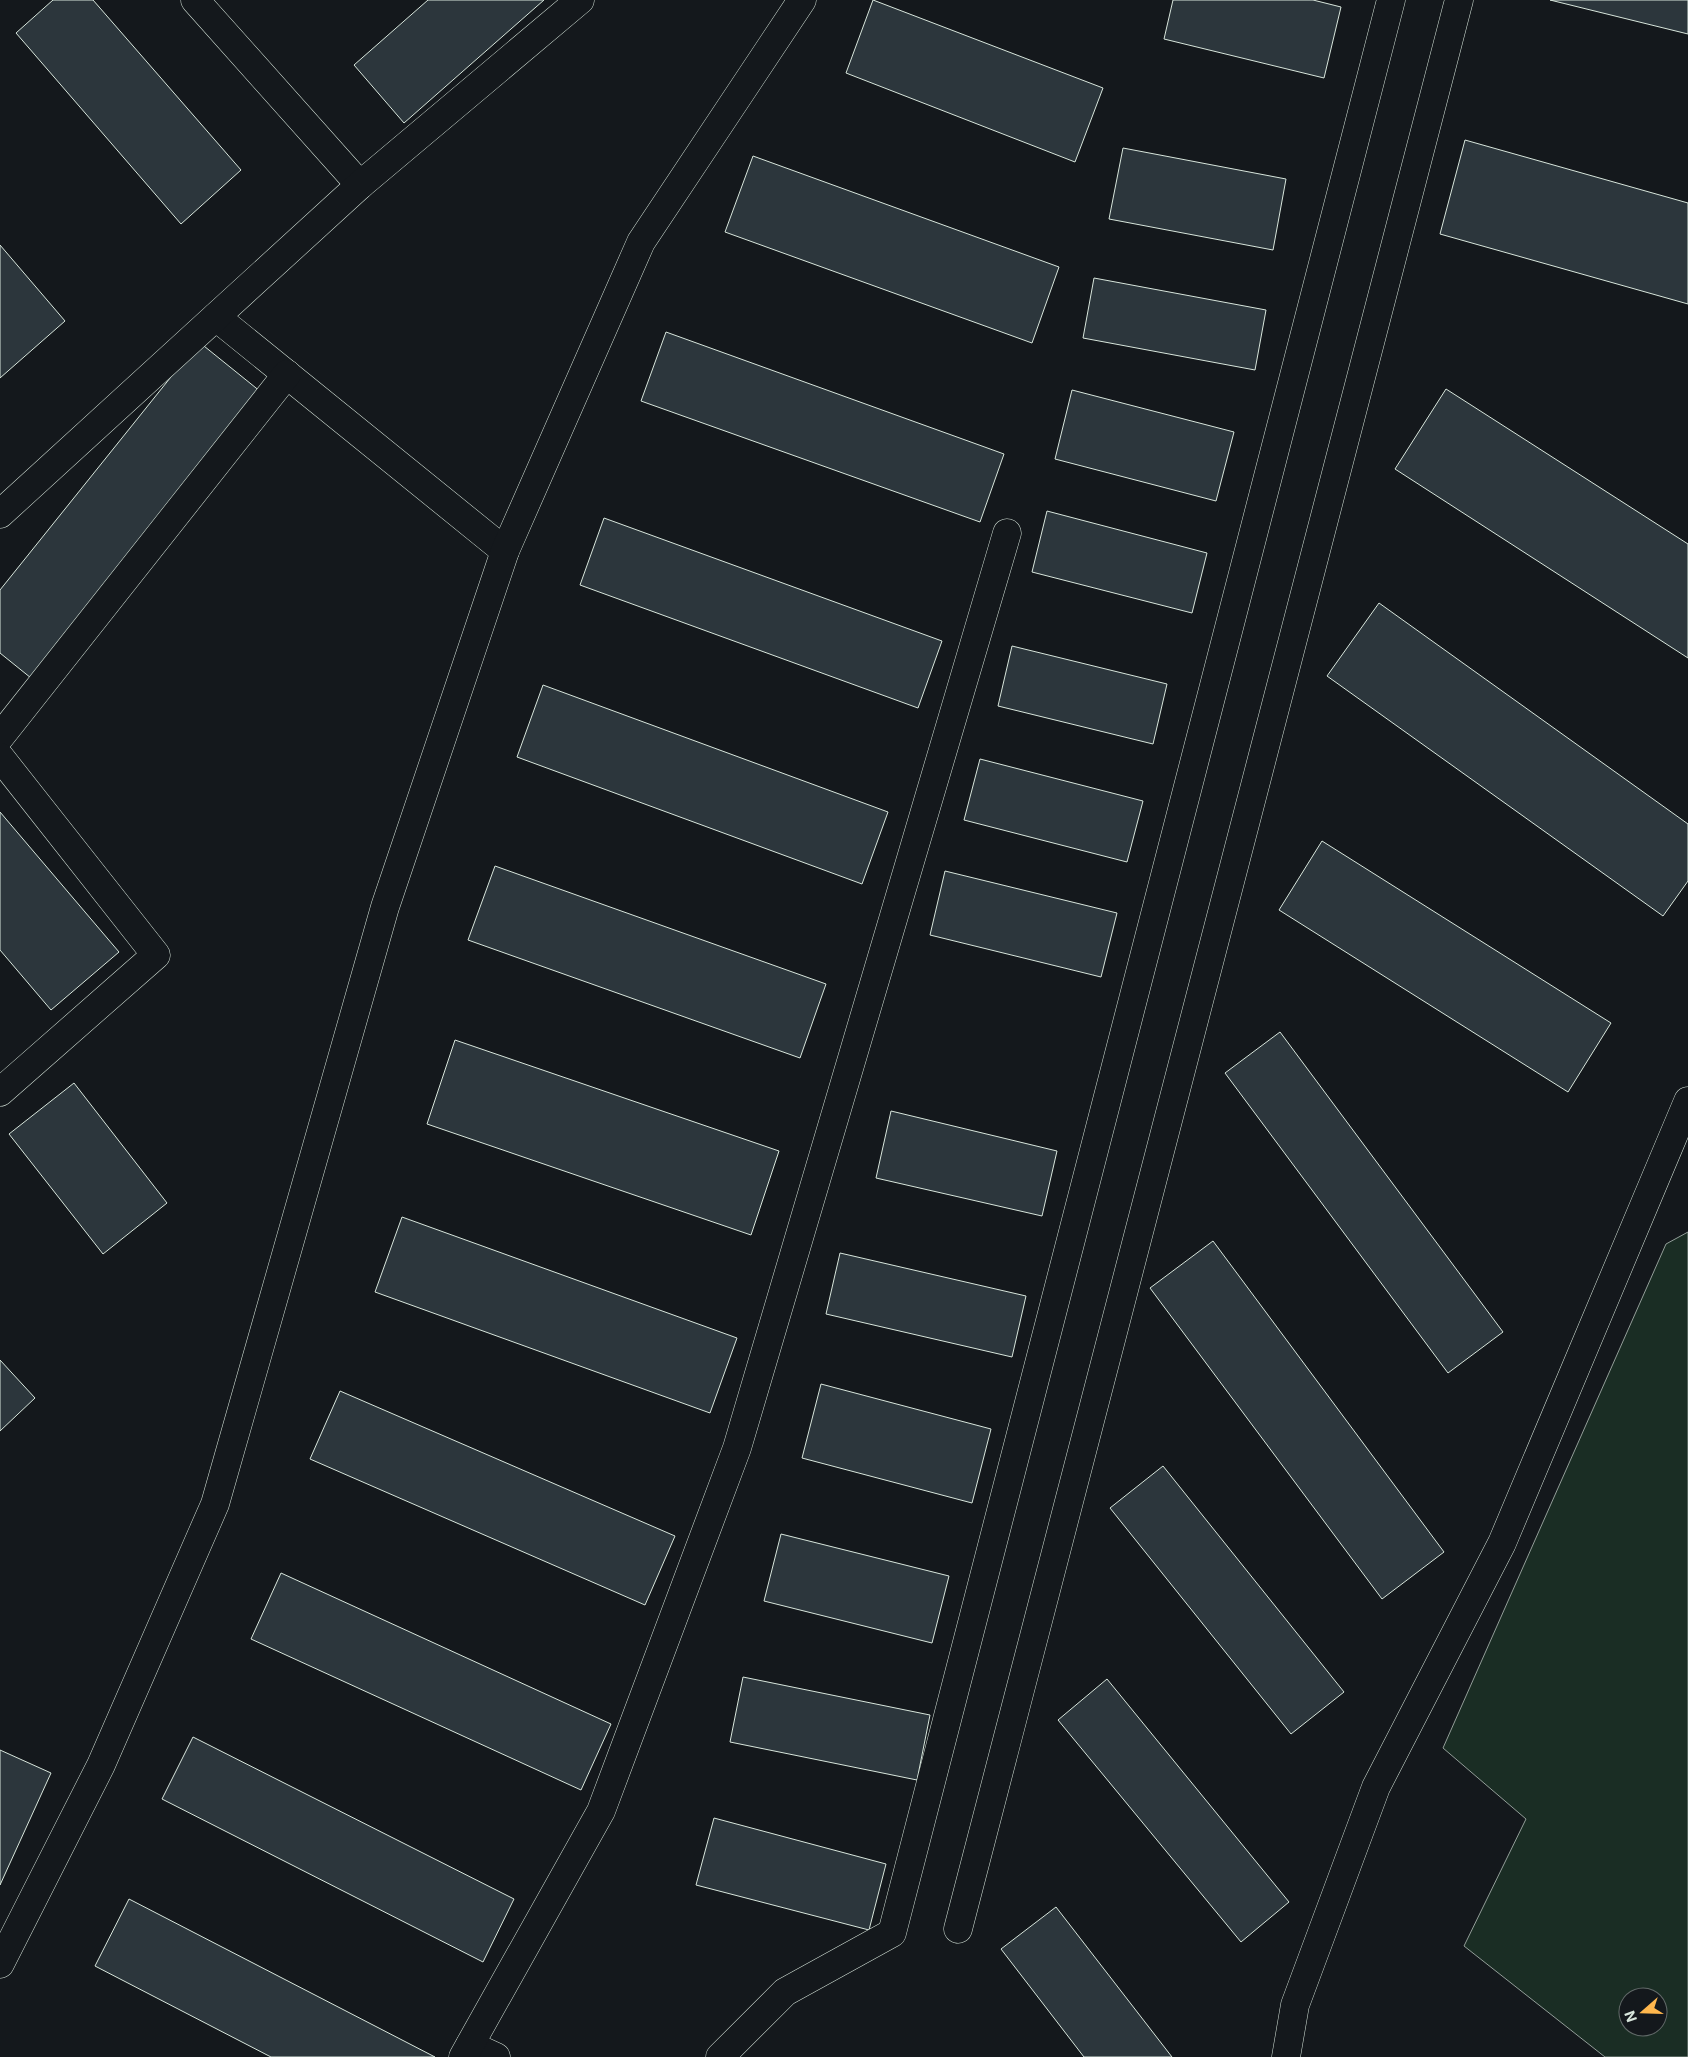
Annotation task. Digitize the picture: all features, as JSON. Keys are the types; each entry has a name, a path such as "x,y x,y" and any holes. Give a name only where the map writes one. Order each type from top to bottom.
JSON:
{"street":[{"path":"195,0 360,185"},
{"path":"0,514 360,185 580,0"},
{"path":"0,1964 101,1765 216,1504 385,907 505,551 641,242 802,0"},
{"path":"720,2057 785,1992 892,1933 1391,0"},
{"path":"958,1929 1459,0"},
{"path":"216,317 505,551"},
{"path":"0,737 286,374"},
{"path":"496,2057 467,2051 601,1811 737,1448 1007,533"},
{"path":"0,757 156,955 0,1092"},
{"path":"1286,2057 1294,2005 1376,1787 1502,1544 1688,1101"}],"green space":[{"path":"1688,1232 1688,2057 1605,2057 1464,1946 1526,1819 1443,1748 1666,1244"}],"building":[{"path":"53,0 93,0 241,170 181,224 16,33"},
{"path":"428,0 544,0 404,123 354,65"},
{"path":"873,0 1103,88 1075,162 846,73"},
{"path":"1173,0 1313,0 1341,7 1324,78 1164,39"},
{"path":"1550,0 1688,0 1688,34"},
{"path":"1465,140 1688,203 1688,304 1440,234"},
{"path":"1123,148 1286,179 1273,250 1109,219"},
{"path":"753,156 1059,267 1032,343 725,232"},
{"path":"0,245 65,321 0,378"},
{"path":"1094,278 1266,310 1255,370 1083,338"},
{"path":"666,332 1004,454 980,522 641,401"},
{"path":"199,342 261,392 31,678 0,653 0,590"},
{"path":"1446,389 1688,544 1688,658 1395,469"},
{"path":"1072,390 1234,432 1216,501 1055,459"},
{"path":"1047,511 1207,553 1192,613 1032,572"},
{"path":"604,518 942,641 918,708 580,585"},
{"path":"1379,603 1688,824 1688,881 1663,916 1327,676"},
{"path":"1012,646 1167,684 1153,744 998,706"},
{"path":"543,685 888,812 862,884 517,757"},
{"path":"980,759 1143,801 1127,862 964,820"},
{"path":"0,812 119,952 51,1010 0,950"},
{"path":"1322,841 1611,1023 1568,1092 1279,910"},
{"path":"495,866 826,984 800,1058 468,940"},
{"path":"945,871 1117,913 1101,977 930,935"},
{"path":"1280,1032 1503,1332 1448,1373 1225,1073"},
{"path":"455,1040 779,1151 751,1235 427,1124"},
{"path":"74,1083 167,1203 103,1254 9,1134"},
{"path":"891,1111 1057,1151 1042,1216 876,1178"},
{"path":"402,1217 737,1338 710,1413 375,1292"},
{"path":"1213,1241 1444,1552 1382,1599 1150,1288"},
{"path":"840,1253 1026,1296 1012,1357 826,1314"},
{"path":"0,1360 35,1398 0,1431"},
{"path":"821,1384 991,1429 972,1503 802,1458"},
{"path":"340,1391 675,1536 645,1605 310,1459"},
{"path":"1163,1466 1344,1692 1291,1734 1110,1508"},
{"path":"781,1534 949,1576 932,1643 764,1601"},
{"path":"281,1573 611,1724 581,1790 251,1639"},
{"path":"743,1677 930,1715 917,1780 730,1742"},
{"path":"1107,1679 1289,1902 1241,1942 1058,1720"},
{"path":"193,1737 514,1899 483,1962 162,1799"},
{"path":"0,1750 51,1773 0,1885"},
{"path":"714,1818 886,1864 869,1930 696,1885"},
{"path":"129,1899 435,2057 271,2057 95,1966"},
{"path":"1056,1907 1172,2057 1084,2057 1001,1949"}]}
